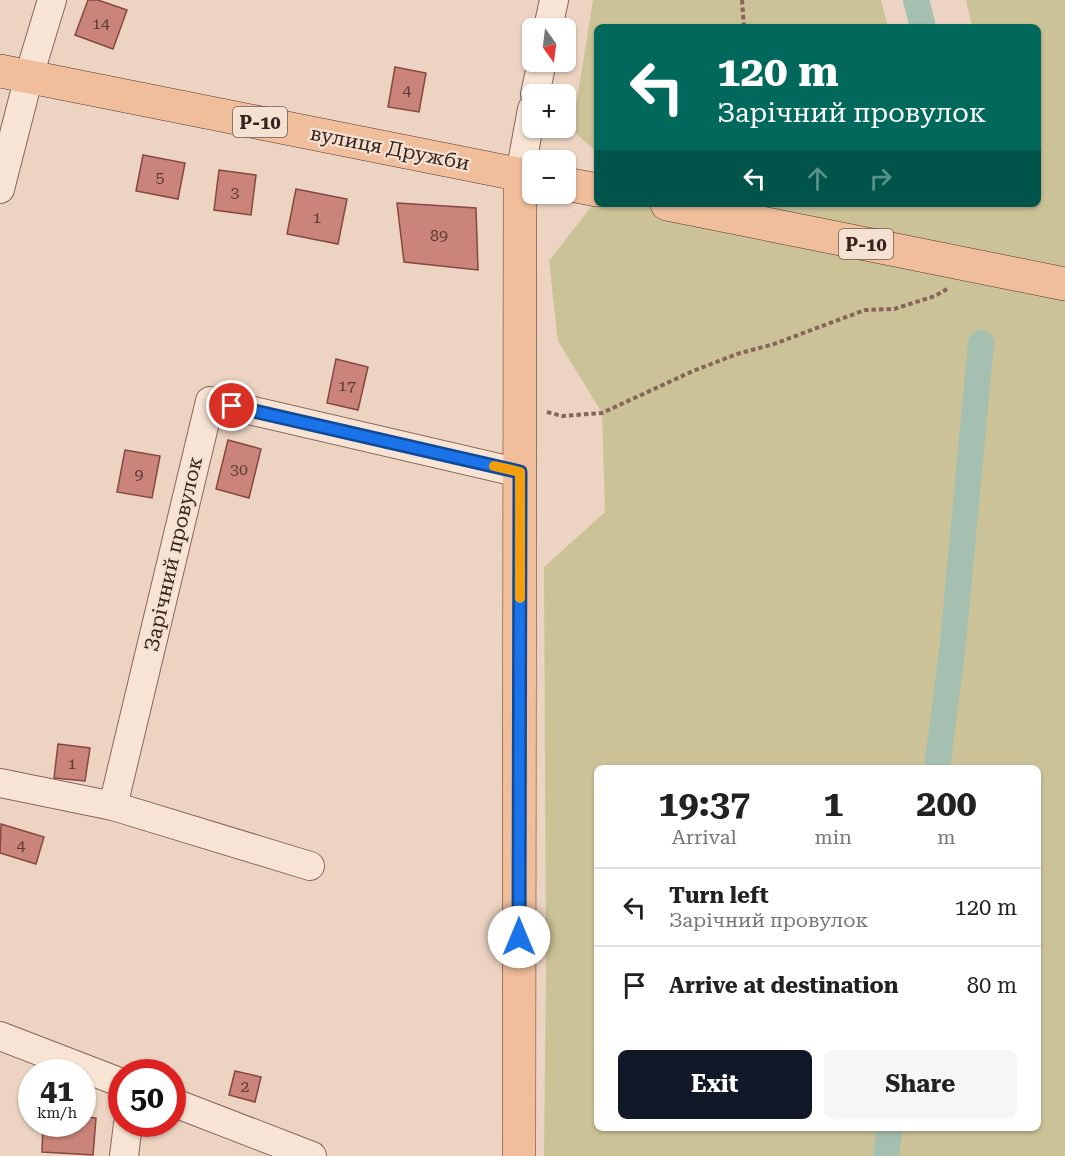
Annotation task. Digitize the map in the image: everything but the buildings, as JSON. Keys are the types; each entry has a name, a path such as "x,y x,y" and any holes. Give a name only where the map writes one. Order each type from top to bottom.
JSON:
{"main road":[{"name":"вулиця Дружби","path":"15,74 522,175"},
{"path":"576,186 594,189"},
{"path":"519,1156 520,403 525,204"},
{"name":"Р-10","path":"682,207 1065,284"}],"street":[{"path":"0,189 15,74 52,0"},
{"path":"550,18 554,0"},
{"name":"Зарічний провулок","path":"113,806 210,401 520,472"},
{"path":"0,783 113,806 310,866"},
{"path":"0,1036 108,1078"},
{"path":"186,1107 312,1156"},
{"path":"124,1156 126,1137"}],"path":[{"path":"742,0 744,24"},
{"path":"520,403 562,416 602,413 693,371 737,354 774,344 865,310 894,309 935,296 984,267"}],"shaded area":[{"path":"593,0 881,0 887,24 594,24 594,149 576,134 576,105"},
{"path":"966,0 1065,0 1065,1156 544,1156 546,966 544,567 605,512 602,413 558,341 549,261 591,207 594,196 594,207 1041,207 1041,24 971,24"}],"waterway":[{"path":"916,0 922,24"},
{"path":"937,765 953,643 981,343"},
{"path":"886,1156 890,1131"}],"slow traffic":[{"path":"494,466 520,472 520,598"}],"route":[{"path":"232,406 520,472 519,937"}]}
